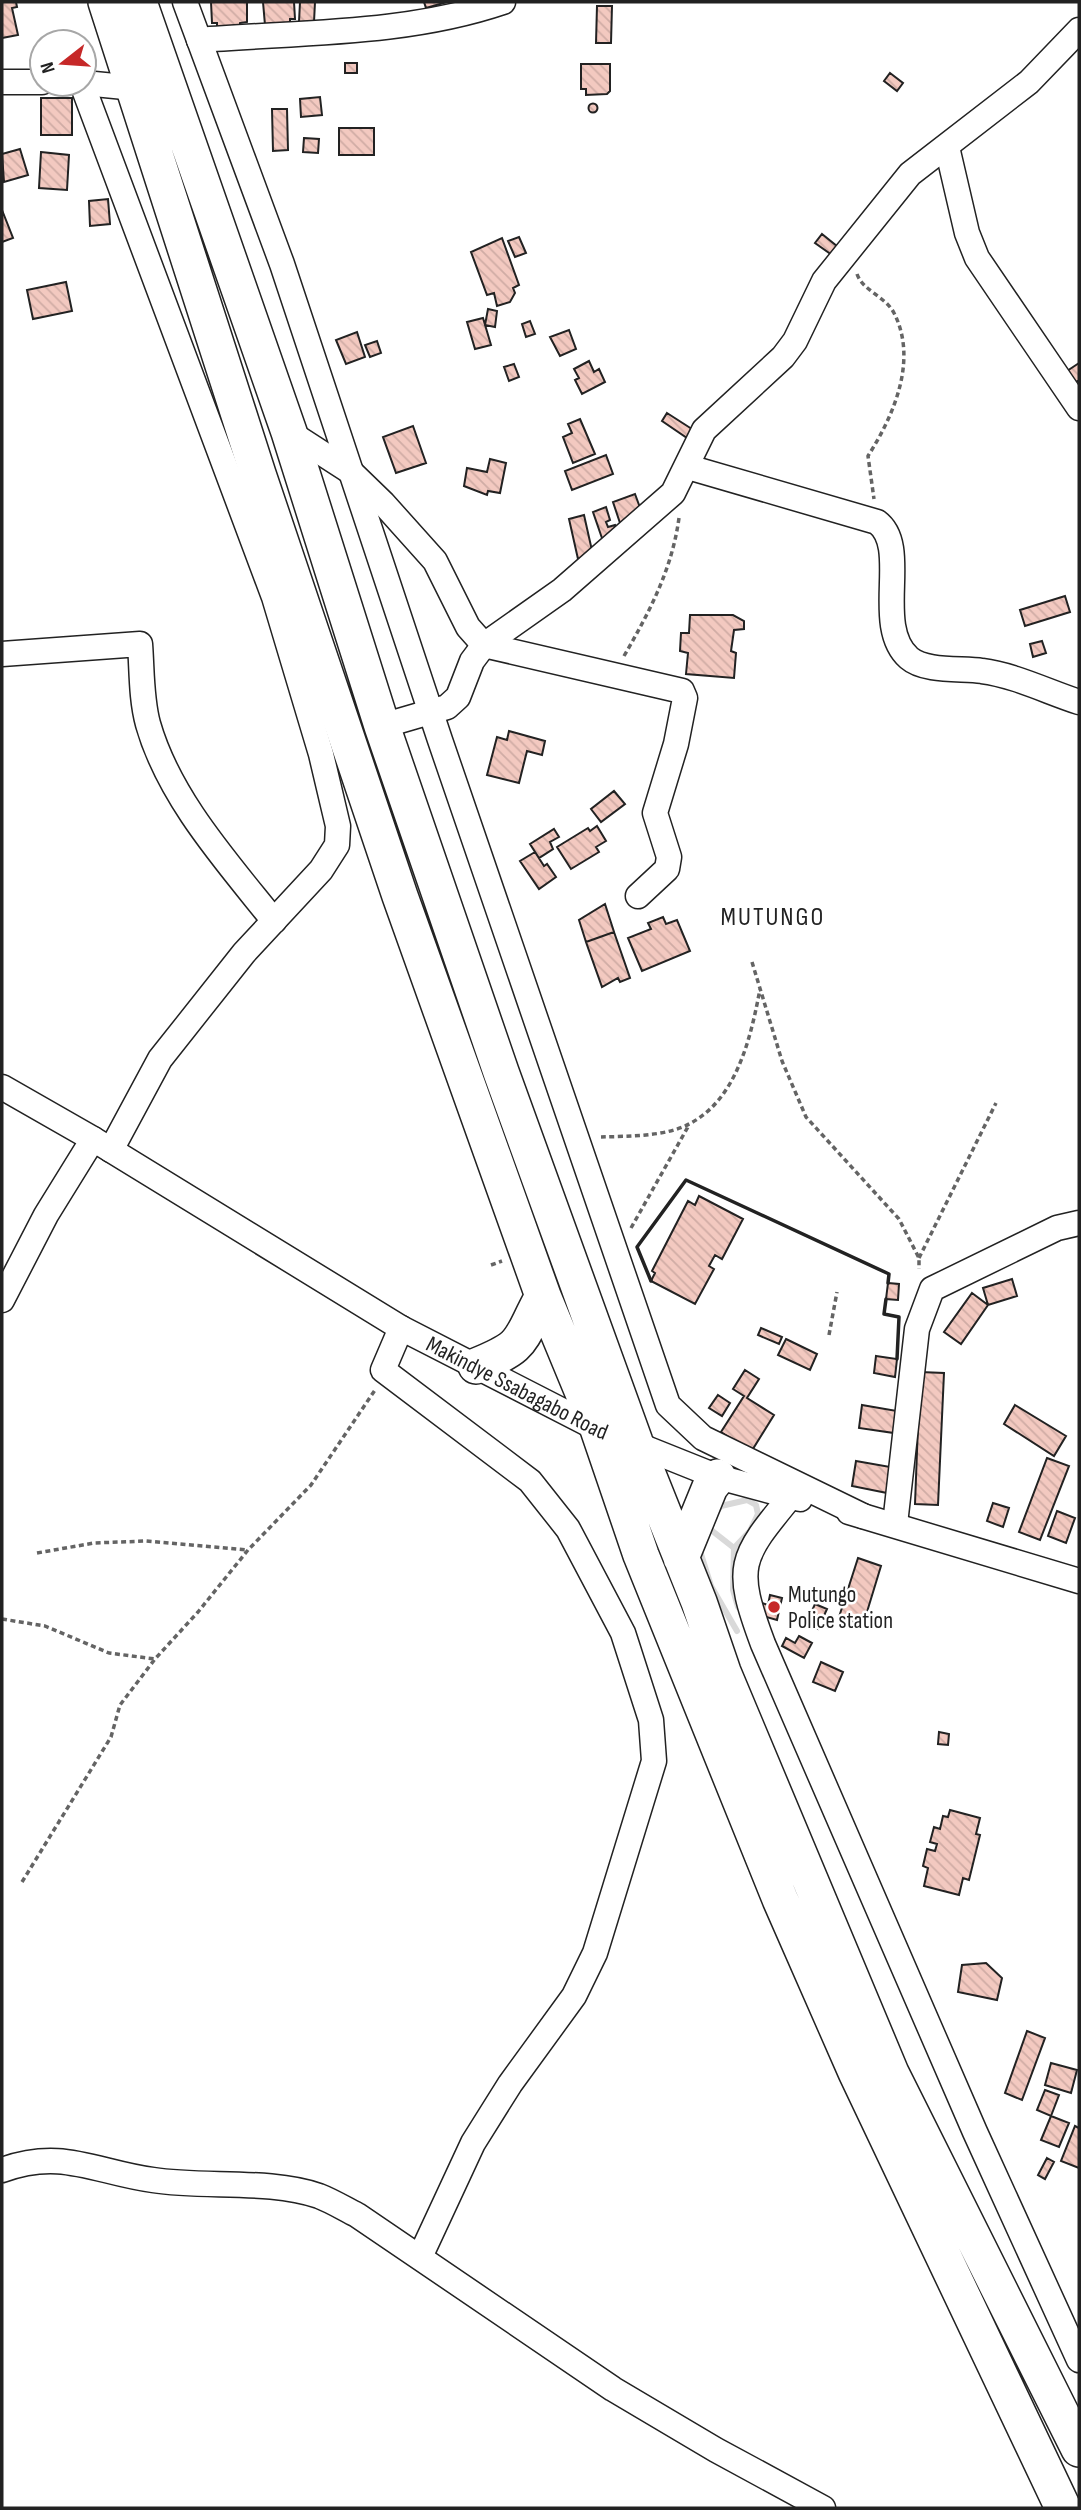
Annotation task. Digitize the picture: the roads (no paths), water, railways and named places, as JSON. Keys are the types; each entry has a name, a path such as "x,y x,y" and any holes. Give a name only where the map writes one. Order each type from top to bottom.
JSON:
{"highway":[{"path":"106,2 258,474 354,760 543,1296 598,1429 641,1555 780,1899 856,2072 1063,2508"},
{"path":"139,2 289,432 382,726 501,1072 635,1442 723,1672 891,2073 1079,2449"},
{"path":"476,1366 504,1355 522,1342 543,1296"},
{"path":"681,1558 710,1487 718,1477"}],"street":[{"path":"185,2 282,264 570,1123 668,1405 703,1438 863,1516"},
{"path":"199,40 341,33 440,18 503,2"},
{"path":"382,726 447,707 458,697 472,661 484,645 562,590 673,493 704,430 783,357 795,341 824,281 911,174 1029,82 1079,30"},
{"path":"2,82 28,82"},
{"path":"98,84 135,88"},
{"path":"2,1300 46,1215 102,1144 160,1059 244,953 337,845 338,826 321,754 274,597 89,98"},
{"path":"947,147 967,233 977,258 1079,408"},
{"path":"289,432 351,472 435,561 468,627 484,645 612,676 677,688 685,698 676,744 655,813 668,857 667,869 638,896"},
{"path":"688,467 883,527 890,553 892,624 898,645 911,660 927,666 986,671 1079,702"},
{"path":"2,654 140,644 147,721 156,750 208,837 274,921"},
{"name":"Makindye Ssabagabo Road","path":"2,1087 102,1144 401,1328 598,1429 718,1477 895,1524 1079,1580"},
{"path":"895,1524 920,1317 932,1289 1057,1228 1079,1223"},
{"path":"401,1328 383,1370 530,1480 568,1529 623,1633 651,1720 654,1761 595,1953 574,1996 510,2084 472,2143 420,2257"},
{"path":"791,1496 753,1542 745,1568 745,1596 763,1644 975,2132 1079,2360"},
{"path":"2,2171 45,2159 80,2163 153,2180 285,2190 318,2196 357,2215 484,2304 613,2389 716,2450 823,2508"}],"waterway":[{"path":"717,1511 721,1506 747,1500 756,1505 758,1514 750,1531 734,1548 733,1590 738,1607"},
{"path":"706,1526 734,1548"},
{"path":"700,1551 711,1586 737,1631"}],"place":[{"name":"Mutungo Police station","path":"774,1607"}],"district":[{"name":"MUTUNGO","path":"773,916"}]}
